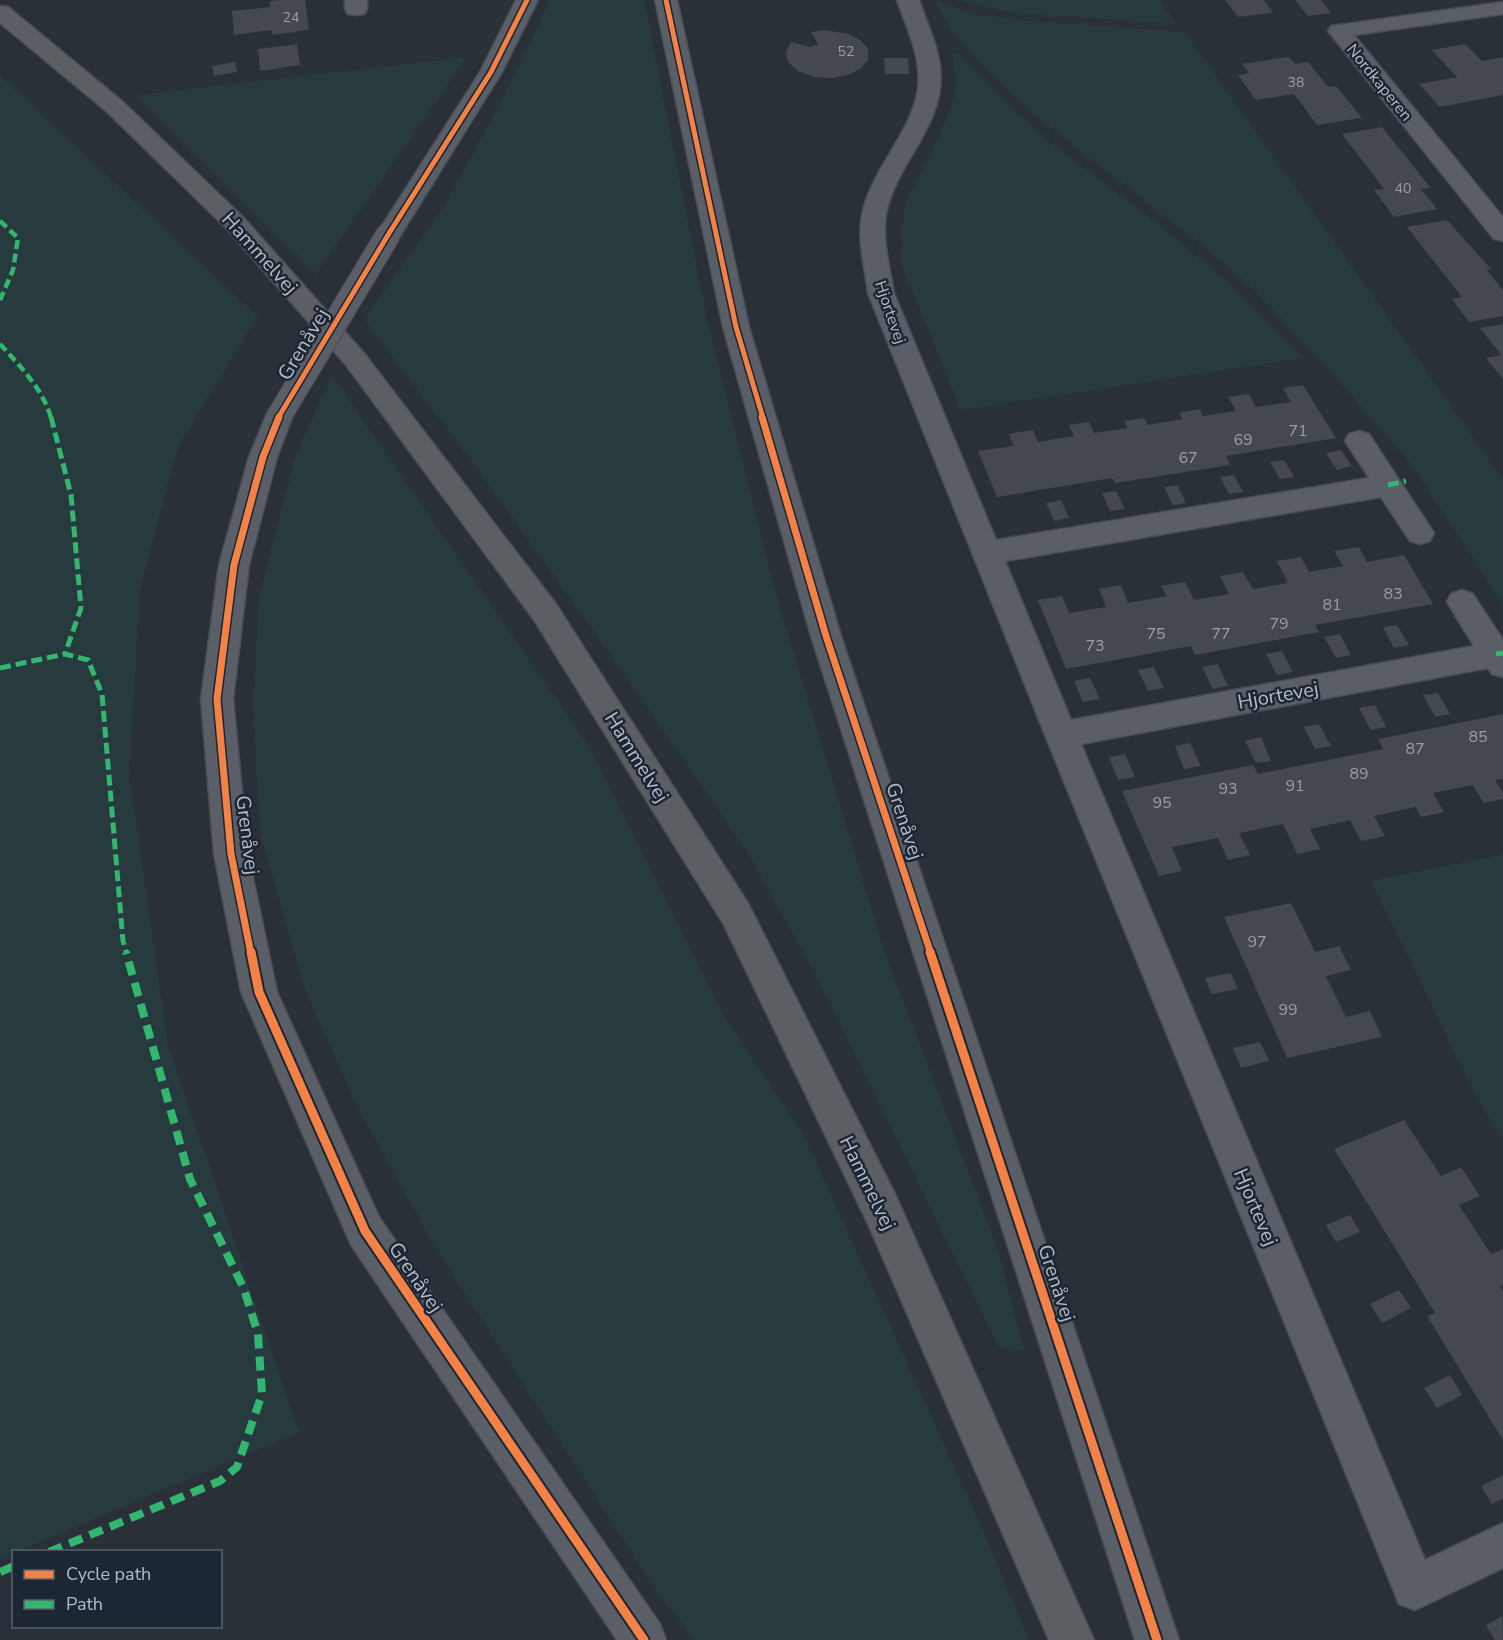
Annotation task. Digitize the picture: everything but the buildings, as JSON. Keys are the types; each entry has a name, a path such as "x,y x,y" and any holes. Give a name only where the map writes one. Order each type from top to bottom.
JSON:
{"highway":[{"name":"Hammelvej","path":"0,12 114,106 235,223 355,359 545,612 736,914 882,1210 1072,1640"}],"street":[{"name":"Grenåvej","path":"527,0 491,72 388,235 278,418 263,457 234,565 218,699 231,854 259,992 365,1231 644,1640"},
{"name":"Grenåvej","path":"666,0 736,327 826,636 1157,1640"},
{"name":"Hjortevej","path":"908,0 929,59 929,88 924,109 885,182 874,216 875,254 881,293 1060,735 1415,1588 1503,1545"},
{"name":"Nordkaperen","path":"1503,8 1339,31 1503,233"},
{"path":"1359,441 1419,533"},
{"path":"987,553 1388,485"},
{"name":"Hjortevej","path":"1060,735 1500,660 1462,602"}],"green space":[{"path":"550,0 644,0 708,324 775,591 885,953 998,1250 1024,1350 999,1348 818,979 746,850 610,654 473,463 364,319 445,205 508,88"},
{"path":"935,0 974,14 1020,20 1185,32 1503,479 1503,605 1415,469 1328,368 1251,287 1198,242 1036,116 988,71 949,28"},
{"path":"956,0 1159,0 1176,24 1015,13"},
{"path":"952,53 959,54 1007,104 1049,141 1160,225 1231,285 1303,358 961,410 901,264 906,201 933,149 952,105 956,82"},
{"path":"467,57 316,274 136,95"},
{"path":"0,75 258,317 178,446 140,590 129,776 168,1045 299,1432 21,1550 12,1550 12,1554 0,1559"},
{"path":"332,375 589,746 724,1016 804,1135 985,1535 1029,1640 694,1640 653,1586 432,1242 358,1108 305,990 260,834 253,708 259,597 296,454"},
{"path":"1503,854 1503,1140 1477,1098 1371,881"}],"marked path":[{"path":"0,221 18,238 13,270 0,300"},
{"path":"0,344 29,376 48,406 71,495 81,608 65,654"},
{"path":"1388,485 1406,481"},
{"path":"1496,654 1503,653"},
{"path":"0,668 65,654 88,660 102,694 123,941 190,1179 244,1289 258,1334 262,1394 237,1467 220,1481 54,1550"},
{"path":"0,1572 12,1567"}],"cycle path":[{"path":"527,0 491,72 388,235 278,418 263,457 234,565 217,699 231,854 259,992 365,1231 644,1640"},
{"path":"666,0 736,327 826,636 1157,1640"}]}
